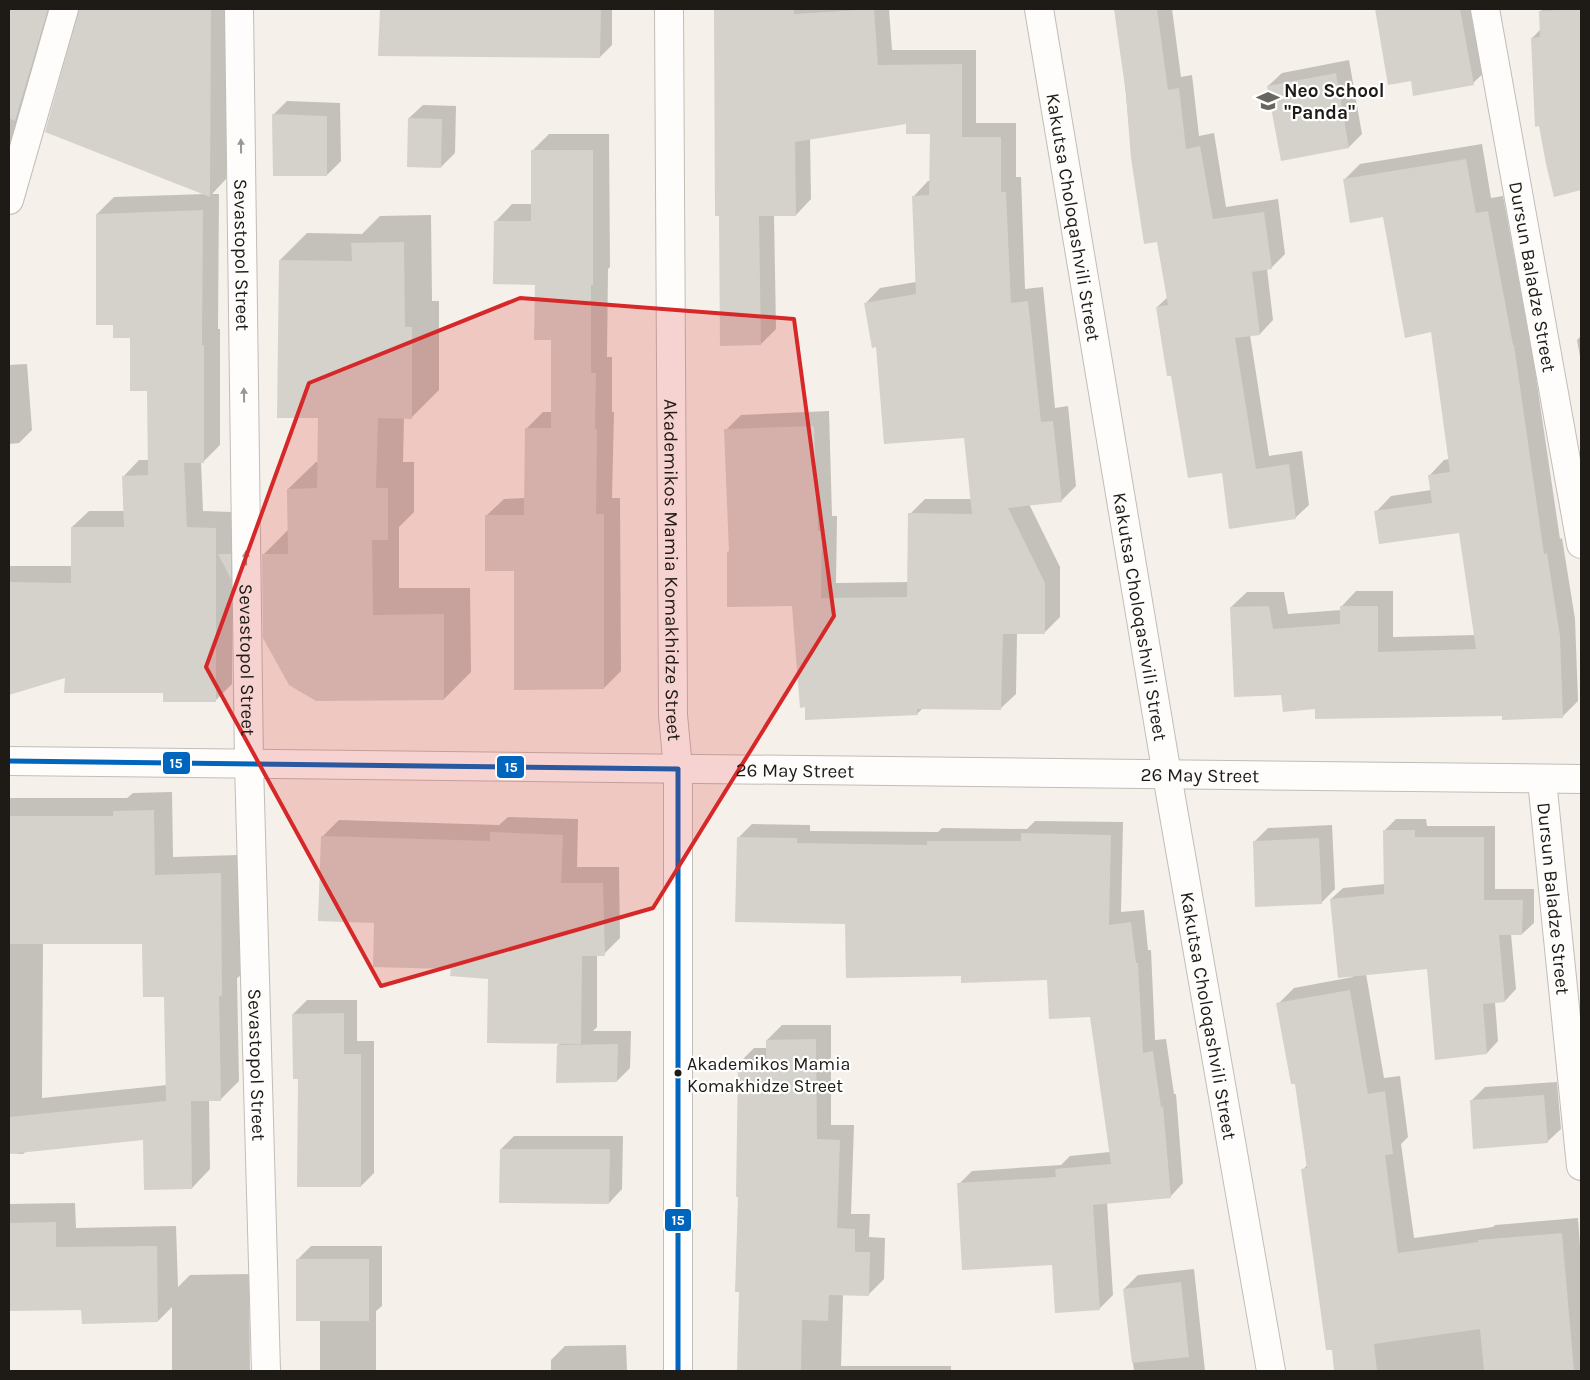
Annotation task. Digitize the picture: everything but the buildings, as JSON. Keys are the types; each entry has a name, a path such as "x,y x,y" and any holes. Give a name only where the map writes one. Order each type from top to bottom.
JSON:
{"street":[{"path":"9,200 64,9"},
{"name":"Sevastopol Street","path":"239,9 249,764 266,1371"},
{"name":"Akademikos Mamia Komakhidze Street","path":"669,9 673,715 678,769 678,1371"},
{"name":"Kakutsa Choloqashvili Street","path":"1039,9 1167,775 1270,1371"},
{"name":"Dursun Baladze Street","path":"1485,9 1581,544"},
{"name":"26 May Street","path":"9,761 1581,779"},
{"name":"Dursun Baladze Street","path":"1542,780 1581,1166"}],"highlighted area":[{"path":"520,298 794,319 834,616 653,908 381,986 206,667 309,383"}],"transit line":[{"name":"15","path":"9,761 678,769"},
{"name":"15","path":"678,769 678,1371"}],"place":[{"name":"Neo School \"Panda\"","path":"1268,101"},
{"name":"Akademikos Mamia Komakhidze Street","path":"678,1073"}]}
